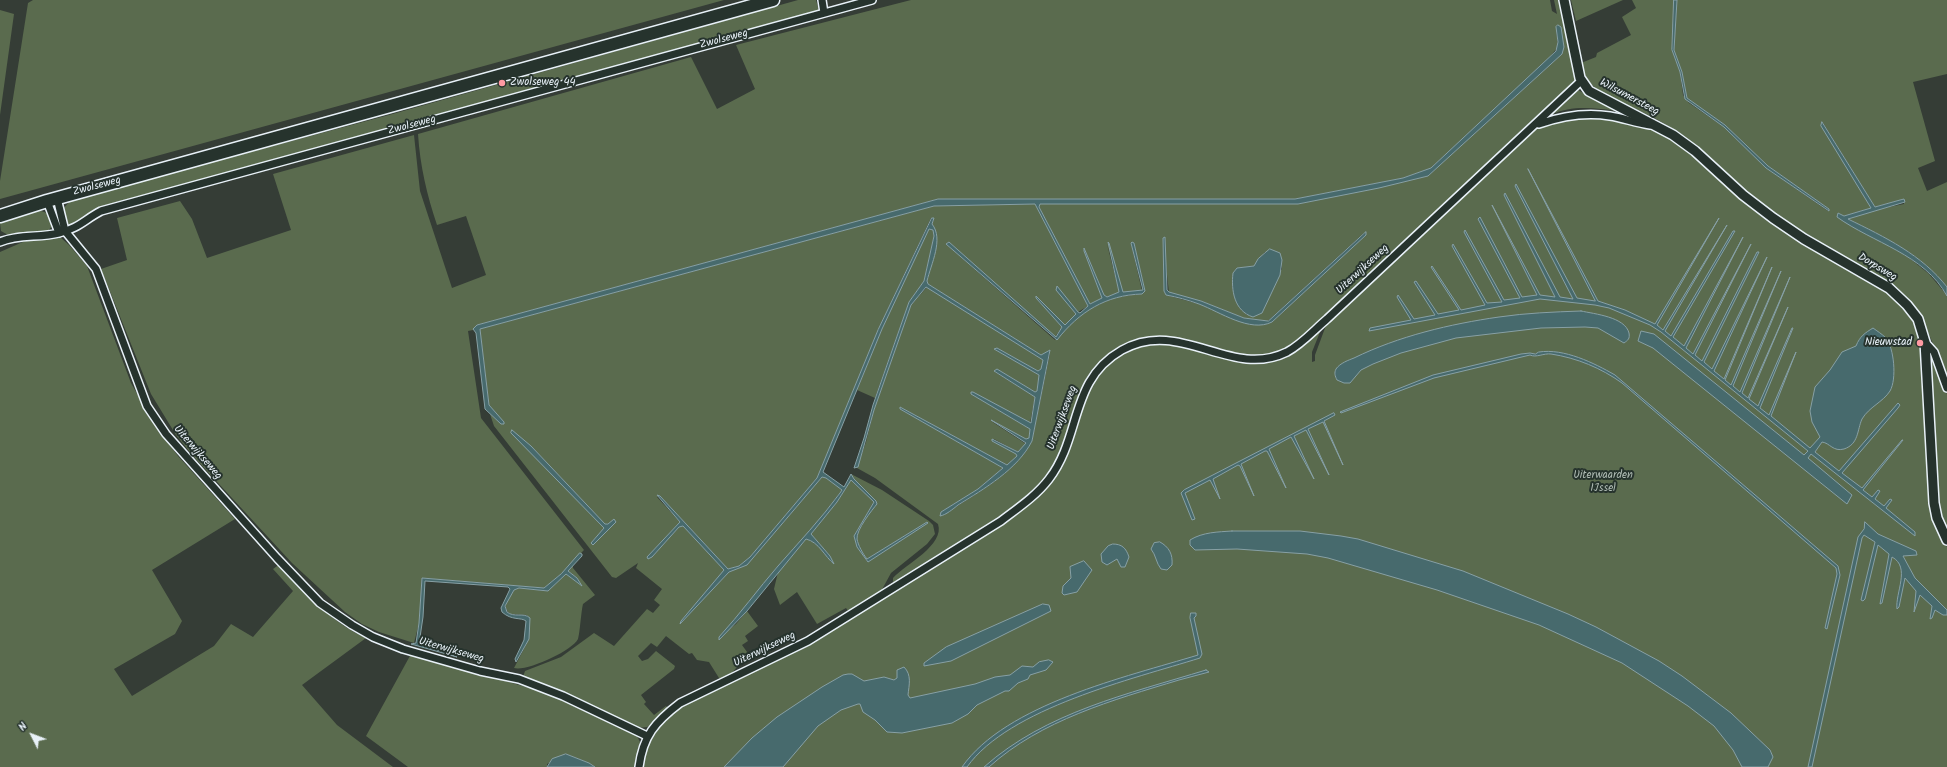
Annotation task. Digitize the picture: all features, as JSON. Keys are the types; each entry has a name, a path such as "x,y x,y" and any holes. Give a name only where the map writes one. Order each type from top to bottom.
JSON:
{"main road":[{"name":"Zwolseweg","path":"0,216 52,199 773,0"}],"street":[{"path":"822,0 824,13"},
{"name":"Zwolseweg","path":"1,239 62,232 77,227 101,211 872,0"},
{"path":"1564,0 1581,81"},
{"name":"Uiterwijkseweg","path":"52,199 62,232 96,269 147,406 166,434 320,603 352,625 373,637 403,649 480,671 519,679 563,696 647,736 667,714 680,703 808,642 1002,521 1028,500 1049,478 1065,450 1080,402 1089,382 1100,367 1112,357 1134,345 1156,339 1176,341 1243,359 1264,358 1286,352 1296,346 1537,124 1581,81"},
{"name":"Wilsumersteeg","path":"1581,81 1593,94 1657,127"},
{"name":"Uiterwijkseweg","path":"1537,124 1564,116 1578,114 1609,116 1657,127"},
{"name":"Dorpsweg","path":"1657,127 1695,151 1743,195 1773,218 1804,239 1882,283 1908,305 1918,319 1925,342 1934,503 1939,522 1947,540"},
{"name":"Uiterwijkseweg","path":"52,199 62,232"},
{"path":"1925,342 1934,352 1947,388"},
{"path":"639,767 642,748 647,736"}],"green space":[{"path":"33,0 724,0 0,199 0,181 28,3"},
{"path":"798,0 816,0 819,11 101,207 74,225 69,225 66,222 62,210 71,200 389,115"},
{"path":"911,0 1550,0 1552,11 1557,14 1554,0 1562,0 1576,77 1575,82 1300,341 1288,349 1273,355 1255,357 1145,340 1096,369 1064,450 1048,476 1036,489 1011,511 897,584 893,582 893,578 923,554 936,539 939,532 938,524 875,478 857,468 866,442 874,410 911,305 927,287 1043,360 1041,369 1038,371 997,348 994,349 1039,375 1037,391 1035,392 997,369 995,372 1035,397 1030,423 971,394 1030,429 1029,438 1026,439 991,421 1026,444 1018,452 994,439 993,441 1017,456 1007,465 900,407 900,409 1003,468 978,489 941,512 941,516 1004,474 1025,453 1032,441 1050,353 1049,350 1044,355 1041,355 928,284 927,281 937,244 932,224 934,219 931,218 878,330 817,478 750,557 739,566 728,569 660,496 657,497 680,522 647,557 652,557 679,527 683,526 724,570 724,572 680,624 729,572 753,558 822,477 826,478 842,490 813,528 777,567 719,637 736,624 747,611 758,626 745,636 748,641 742,645 750,656 743,661 728,677 724,679 719,678 709,662 697,660 692,653 689,654 666,636 657,647 651,643 638,656 642,661 648,659 656,651 675,666 674,669 641,695 646,702 644,704 654,715 666,706 668,708 655,723 648,727 638,727 583,701 524,679 523,677 525,671 561,657 594,633 614,646 647,609 653,613 660,605 654,600 662,589 636,568 638,563 616,578 612,577 494,426 490,414 501,424 504,424 489,405 480,329 934,206 1035,204 1088,306 1078,312 1057,287 1057,290 1076,314 1065,325 1036,296 1036,298 1062,327 1055,337 949,242 946,244 1055,340 1074,321 1094,307 1116,298 1142,294 1145,291 1134,243 1131,243 1142,291 1122,292 1107,244 1119,291 1118,294 1107,297 1104,295 1084,248 1102,298 1090,304 1039,207 1040,204 1298,204 1428,176 1562,54 1556,27 1558,47 1548,59 1431,168 1403,178 1295,199 938,199 477,325 473,330 468,331 481,418 584,550 561,574 544,588 422,578 419,623 414,643 379,632 362,624 345,612 292,563 195,458 176,435 151,394 101,269 127,260 117,218 180,201 192,219 207,258 291,230 273,174 414,135 420,191 452,288 486,275 466,216 437,225 424,180 418,134 691,57 717,109 755,89 736,45","holes":["1364,233 1366,233 1366,235 1272,322 1257,325 1251,324 1199,304 1166,295 1164,291 1163,238 1169,293 1201,301 1244,318 1268,321","1265,252 1280,253 1282,269 1247,315 1239,306 1234,296 1233,273 1237,268 1254,266","511,431 531,446 605,524 616,522 591,543 604,528"]},
{"path":"1571,0 1623,0 1576,21"},
{"path":"1632,0 1674,0 1672,50 1680,72 1683,95 1689,103 1724,127 1766,168 1828,211 1829,209 1768,166 1725,125 1687,98 1682,72 1674,50 1677,0 1947,0 1947,74 1913,82 1935,161 1918,168 1927,191 1947,182 1947,287 1926,265 1914,256 1889,240 1848,219 1879,209 1904,204 1904,199 1875,207 1823,123 1821,123 1871,208 1844,216 1838,213 1837,217 1907,256 1929,274 1947,296 1947,379 1925,326 1918,314 1901,292 1890,283 1822,243 1772,211 1747,192 1697,146 1678,132 1667,125 1605,95 1589,82 1581,63 1596,57 1597,53 1631,35 1622,17 1636,8"},
{"path":"0,10 14,14 0,115"},
{"path":"1578,90 1617,111 1583,108 1567,110 1551,115 1574,92"},
{"name":"Uiterwaarden IJssel","path":"1596,117 1639,125 1663,133 1683,146 1736,194 1885,290 1899,302 1913,321 1922,345 1929,499 1935,525 1947,547 1947,767 641,767 646,744 662,722 681,705 799,649 1004,519 1055,471 1086,390 1109,361 1130,349 1155,342 1267,360 1320,332 1312,352 1312,362 1315,361 1315,355 1328,320 1528,135 1553,122 1569,118"},
{"path":"36,210 43,211 50,216 52,226 48,231 8,235 1,231 0,223"},
{"path":"928,229 933,230 934,236 924,281 909,302 875,398 857,390 882,329"},
{"path":"60,237 87,266 131,383 154,424 178,456 235,519 152,570 182,621 175,634 114,669 132,696 214,646 231,624 253,637 293,591 273,569 280,564 319,606 341,624 366,638 302,685 337,725 393,767 0,767 0,252 32,238"},
{"path":"1930,352 1933,354 1947,394 1947,531 1943,524 1937,496"},
{"path":"851,474 882,490 929,521 933,525 935,534 927,544 891,573 879,595 849,612 846,608 817,624 797,592 780,605 774,589 778,572 806,539 814,542 832,563 830,556 811,534 837,502 851,480 874,502 855,534 858,542 857,535 864,520 877,503","holes":["927,522 867,561 861,552 859,546 867,559"]},
{"path":"573,565 573,568 595,595 583,604 578,639 567,649 548,660 528,667 514,668 527,643 527,615 510,614 506,608 508,599 514,590 519,588 548,591 566,574 582,586 577,578 568,571"},
{"path":"411,654 547,693 587,709 636,734 640,742 637,767 595,767 566,754 547,764 547,767 408,767 366,736"}],"water":[{"path":"1674,0 1677,0 1674,50 1682,72 1687,98 1725,125 1768,166 1829,209 1829,211 1766,168 1724,127 1685,99 1680,72 1672,50"},
{"path":"1558,25 1561,27 1564,47 1562,54 1428,176 1379,188 1298,204 1040,204 1039,207 1090,304 1102,298 1084,248 1104,295 1107,297 1119,292 1108,242 1123,292 1143,290 1131,243 1134,243 1145,291 1142,294 1117,298 1094,307 1074,321 1057,340 946,244 949,242 1056,337 1062,327 1036,298 1036,296 1065,325 1076,314 1056,290 1057,286 1078,312 1080,313 1088,306 1035,204 934,206 480,329 489,405 504,422 504,424 501,424 485,409 476,333 473,329 477,325 938,199 1295,199 1403,178 1431,168 1556,51 1558,42 1556,27"},
{"path":"1822,122 1875,207 1904,199 1905,202 1848,219 1889,240 1926,265 1947,287 1947,296 1937,282 1912,259 1837,217 1838,213 1844,216 1871,208 1821,126"},
{"path":"1528,169 1598,301 1625,310 1655,324 1719,218 1657,325 1663,330 1727,225 1665,331 1671,336 1733,231 1735,231 1673,337 1684,346 1743,237 1686,348 1693,354 1751,244 1695,355 1702,361 1757,252 1759,252 1704,362 1712,369 1767,257 1714,371 1724,379 1772,267 1725,380 1731,385 1781,271 1733,386 1740,392 1790,277 1742,393 1748,398 1788,307 1749,399 1758,406 1793,328 1760,408 1769,415 1796,352 1771,416 1810,448 1820,437 1812,422 1810,411 1815,387 1830,370 1842,352 1856,346 1861,337 1873,328 1886,338 1891,349 1894,364 1892,386 1890,391 1862,419 1857,436 1849,447 1840,450 1822,442 1815,452 1839,471 1898,403 1900,405 1898,408 1842,473 1862,488 1903,440 1863,490 1872,497 1878,490 1880,491 1875,499 1884,506 1890,499 1892,500 1886,508 1915,532 1915,536 1811,454 1808,458 1852,495 1847,504 1653,348 1638,341 1641,331 1654,334 1804,455 1808,451 1661,332 1650,325 1609,308 1540,299 1369,331 1370,328 1411,320 1397,297 1398,295 1414,319 1435,315 1414,282 1416,281 1438,314 1459,310 1431,267 1432,266 1461,310 1485,305 1452,246 1453,244 1487,303 1502,302 1464,232 1465,230 1504,300 1520,298 1478,219 1480,217 1522,297 1537,295 1492,205 1540,295 1555,297 1504,195 1505,193 1560,297 1573,299 1515,186 1516,184 1577,298 1595,301"},
{"path":"932,218 934,218 932,224 937,237 937,244 927,281 928,284 1041,355 1050,350 1032,441 1026,451 1000,478 949,512 940,516 941,512 978,489 1003,468 900,409 900,407 1007,465 1017,456 1016,454 992,441 992,439 1018,452 1026,443 991,420 1026,439 1029,438 1030,429 971,394 971,392 1031,423 1035,397 994,371 997,369 1035,392 1037,391 1039,375 994,349 997,348 1038,371 1041,369 1043,360 926,287 911,305 874,410 858,467 854,468 873,405 909,302 924,281 934,236 933,230 929,229 882,329 823,472 844,487 851,474 876,501 877,504 865,520 857,535 858,544 867,559 927,522 928,523 868,562 857,547 854,536 874,502 851,480 837,502 811,534 830,556 834,564 815,543 806,539 747,611 719,640 719,637 818,521 842,490 826,478 822,477 747,565 729,572 680,624 724,570 683,526 679,527 652,557 648,559 647,557 680,522 657,495 660,496 728,569 739,566 750,557 817,478 878,330"},
{"path":"1366,232 1366,235 1272,322 1263,325 1254,325 1235,320 1199,304 1166,295 1164,291 1163,238 1165,237 1167,290 1169,292 1201,301 1244,318 1268,321"},
{"path":"1270,249 1280,253 1282,260 1280,275 1262,313 1253,317 1242,310 1235,299 1233,293 1233,273 1237,268 1254,266 1258,259"},
{"path":"1581,311 1609,317 1622,323 1629,333 1628,339 1624,343 1598,328 1585,327 1541,328 1456,338 1401,353 1373,364 1361,370 1350,383 1344,383 1337,380 1335,376 1336,369 1340,365 1371,350 1407,337 1443,327 1509,316"},
{"path":"1549,351 1568,354 1588,361 1615,375 1838,566 1840,575 1827,629 1825,628 1837,574 1836,568 1622,383 1597,368 1561,356 1548,354 1535,356 1530,355 1434,378 1341,413 1340,412 1433,375 1521,354 1535,354"},
{"path":"1334,413 1335,415 1324,421 1343,465 1323,422 1308,429 1329,475 1306,430 1294,436 1314,479 1291,437 1269,449 1286,488 1267,451 1265,451 1241,464 1254,496 1240,466 1238,465 1213,479 1220,499 1210,480 1185,493 1195,519 1192,520 1181,493 1184,490"},
{"path":"512,430 531,446 605,524 608,524 614,519 616,522 593,545 591,543 604,528 511,433"},
{"path":"1865,522 1878,534 1916,551 1917,555 1903,556 1915,578 1947,610 1947,615 1943,615 1935,610 1932,618 1930,619 1932,606 1920,595 1914,612 1916,591 1905,578 1899,607 1897,609 1901,581 1901,567 1898,561 1892,557 1882,603 1880,604 1889,554 1878,545 1865,599 1863,601 1861,600 1875,542 1864,535 1862,538 1812,767 1808,767 1858,537 1864,529"},
{"path":"1232,531 1300,531 1358,539 1463,571 1568,614 1596,627 1659,661 1682,676 1731,713 1770,750 1773,757 1768,767 1742,767 1733,750 1714,726 1688,706 1622,663 1539,625 1437,590 1328,558 1307,554 1237,549 1195,550 1190,545 1190,540 1200,535"},
{"path":"1160,542 1166,546 1171,554 1172,565 1167,570 1161,569 1151,549 1154,543"},
{"path":"1113,544 1123,547 1126,551 1129,557 1125,567 1121,567 1117,559 1107,565 1102,562 1101,554 1108,546"},
{"path":"580,553 582,556 568,571 577,578 582,586 566,574 548,591 519,588 514,590 505,606 507,612 513,615 525,615 530,618 529,639 516,662 515,659 524,640 526,621 509,617 502,612 501,608 510,589 508,587 425,581 423,617 419,644 457,657 411,644 416,643 422,578 544,588 561,574"},
{"path":"1084,561 1092,570 1077,592 1064,595 1062,593 1063,586 1071,578 1070,567"},
{"path":"1043,604 1049,605 1051,611 951,661 924,666 924,663 946,647"},
{"path":"1191,613 1196,613 1194,618 1202,654 1200,658 1108,686 1074,698 1042,712 1012,728 986,746 967,767 962,767 982,745 1007,726 1037,710 1103,683 1198,655 1190,618"},
{"path":"1049,660 1053,662 1046,670 1030,675 1028,679 1018,683 1009,691 1005,691 977,705 968,714 952,723 902,733 887,732 875,720 863,712 860,704 858,704 841,710 818,726 783,767 724,767 752,738 777,717 843,675 852,674 864,681 884,677 894,680 897,678 897,670 904,667 907,670 909,677 908,695 910,698 975,684 995,677 1010,675 1022,666 1033,667 1039,662"},
{"path":"1206,670 1209,672 1129,695 1079,713 1031,736 989,767 984,767 1008,748 1061,718 1118,697"},
{"path":"566,754 595,767 547,767 552,759"}],"place":[{"name":"Zwolseweg 44","path":"502,83"},
{"name":"Nieuwstad","path":"1920,343"}]}
